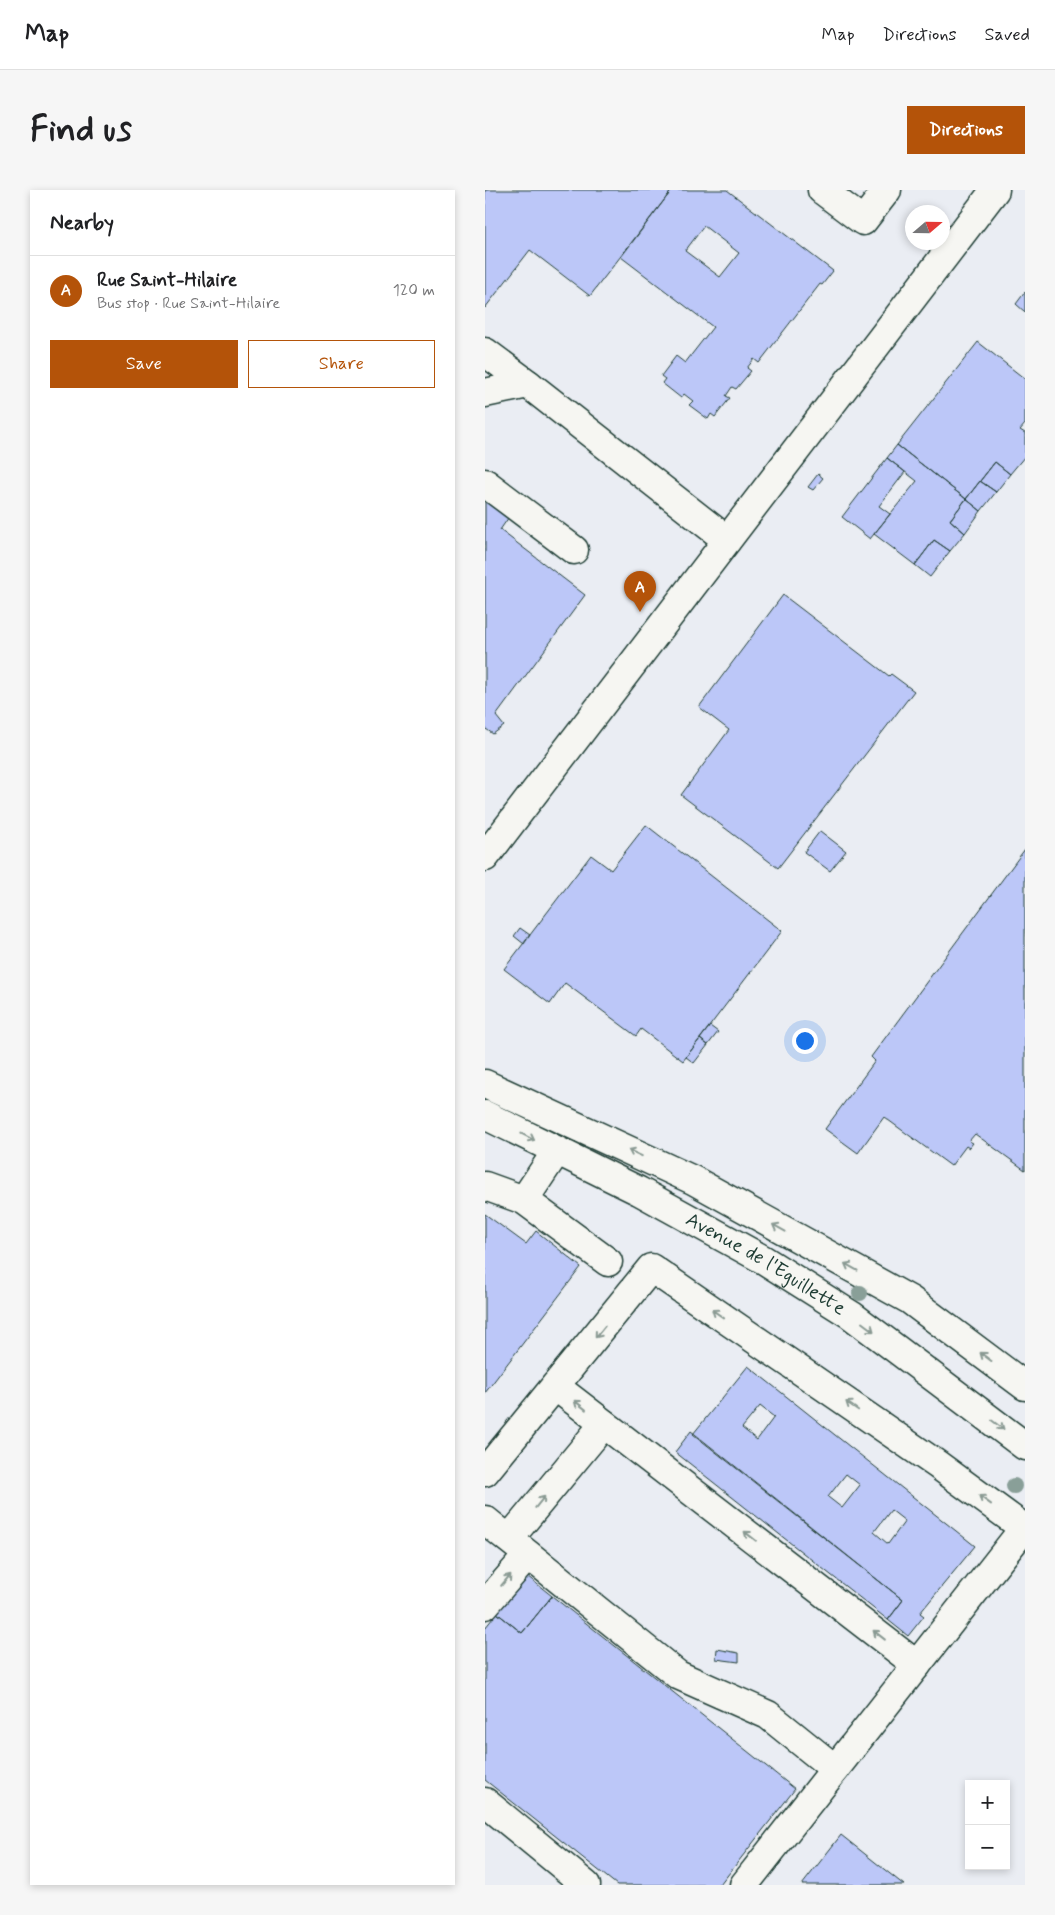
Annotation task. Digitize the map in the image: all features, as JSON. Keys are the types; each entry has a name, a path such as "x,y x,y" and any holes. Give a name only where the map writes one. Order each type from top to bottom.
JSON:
{"street":[{"path":"822,190 863,221 887,190"},
{"path":"485,857 995,190"},
{"path":"485,352 727,540"},
{"path":"485,393 528,384"},
{"path":"485,483 574,550"},
{"name":"Avenue de l'Eguillette","path":"485,1084 693,1180 910,1300 1025,1386"},
{"name":"Avenue de l'Eguillette","path":"485,1115 639,1192 747,1251 851,1315 1025,1446"},
{"path":"525,1200 556,1152"},
{"path":"485,1186 525,1200 608,1262"},
{"path":"485,1472 651,1268 938,1465 1025,1528 744,1885"},
{"path":"555,1386 917,1665"},
{"path":"485,1605 518,1547 604,1424"},
{"path":"485,1520 678,1675 768,1716 835,1769"},
{"path":"485,1802 586,1885"}],"building":[{"path":"485,190 672,190 590,296 530,250 485,308"},
{"path":"672,190 727,190 833,271 822,285 820,284 759,363 754,359 747,368 751,371 736,389 732,387 726,396 730,398 715,417 711,414 708,419 689,405 693,401 684,394 681,398 662,383 665,379 661,376 676,356 685,363 713,327 621,257","holes":["704,226 739,253 720,277 685,251"]},
{"path":"1025,292 1025,312 1016,304"},
{"path":"978,342 1025,379 1025,424 1020,430 1025,433 1025,456 1010,474 995,462 966,499 897,445"},
{"path":"897,445 966,499 950,520 965,533 950,551 934,540 915,565 874,534 917,481 887,458"},
{"path":"887,458 905,472 879,506 890,514 870,539 842,517"},
{"path":"995,462 1010,474 996,492 980,481"},
{"path":"818,474 823,478 813,490 808,487"},
{"path":"980,481 996,492 981,511 966,499"},
{"path":"485,494 511,514 500,530 585,595 496,716 504,726 493,734 485,730"},
{"path":"966,499 981,511 965,533 950,520"},
{"path":"934,540 950,551 930,577 915,565"},
{"path":"783,595 889,676 891,674 914,691 778,868 681,795 729,730 699,707"},
{"path":"646,825 782,931 683,1061 641,1029 636,1036 565,983 550,1004 504,969 591,855 611,870"},
{"path":"820,831 846,851 830,871 804,852"},
{"path":"1025,849 1025,1170 975,1134 969,1141 973,1143 969,1148 966,1146 951,1166 884,1117 858,1153 825,1129 875,1061 871,1057"},
{"path":"520,928 530,935 524,944 514,936"},
{"path":"710,1026 718,1032 708,1045 700,1039"},
{"path":"700,1039 708,1045 694,1063 686,1057"},
{"path":"485,1214 526,1244 536,1231 581,1267 485,1393"},
{"path":"748,1366 975,1546 920,1613 924,1616 908,1636 888,1620 903,1600 693,1434","holes":["760,1406 774,1417 757,1440 742,1428","846,1474 860,1485 842,1508 828,1497","891,1510 905,1521 888,1544 874,1532"]},
{"path":"691,1431 903,1600 888,1620 675,1452"},
{"path":"527,1576 552,1596 522,1633 497,1613"},
{"path":"552,1596 795,1789 720,1885 617,1885 485,1780 485,1628 497,1613 522,1633"},
{"path":"717,1649 739,1653 739,1662 716,1659"},
{"path":"841,1835 904,1885 802,1885"}],"place":[{"name":"Rue Saint-Hilaire","path":"640,612"}]}
